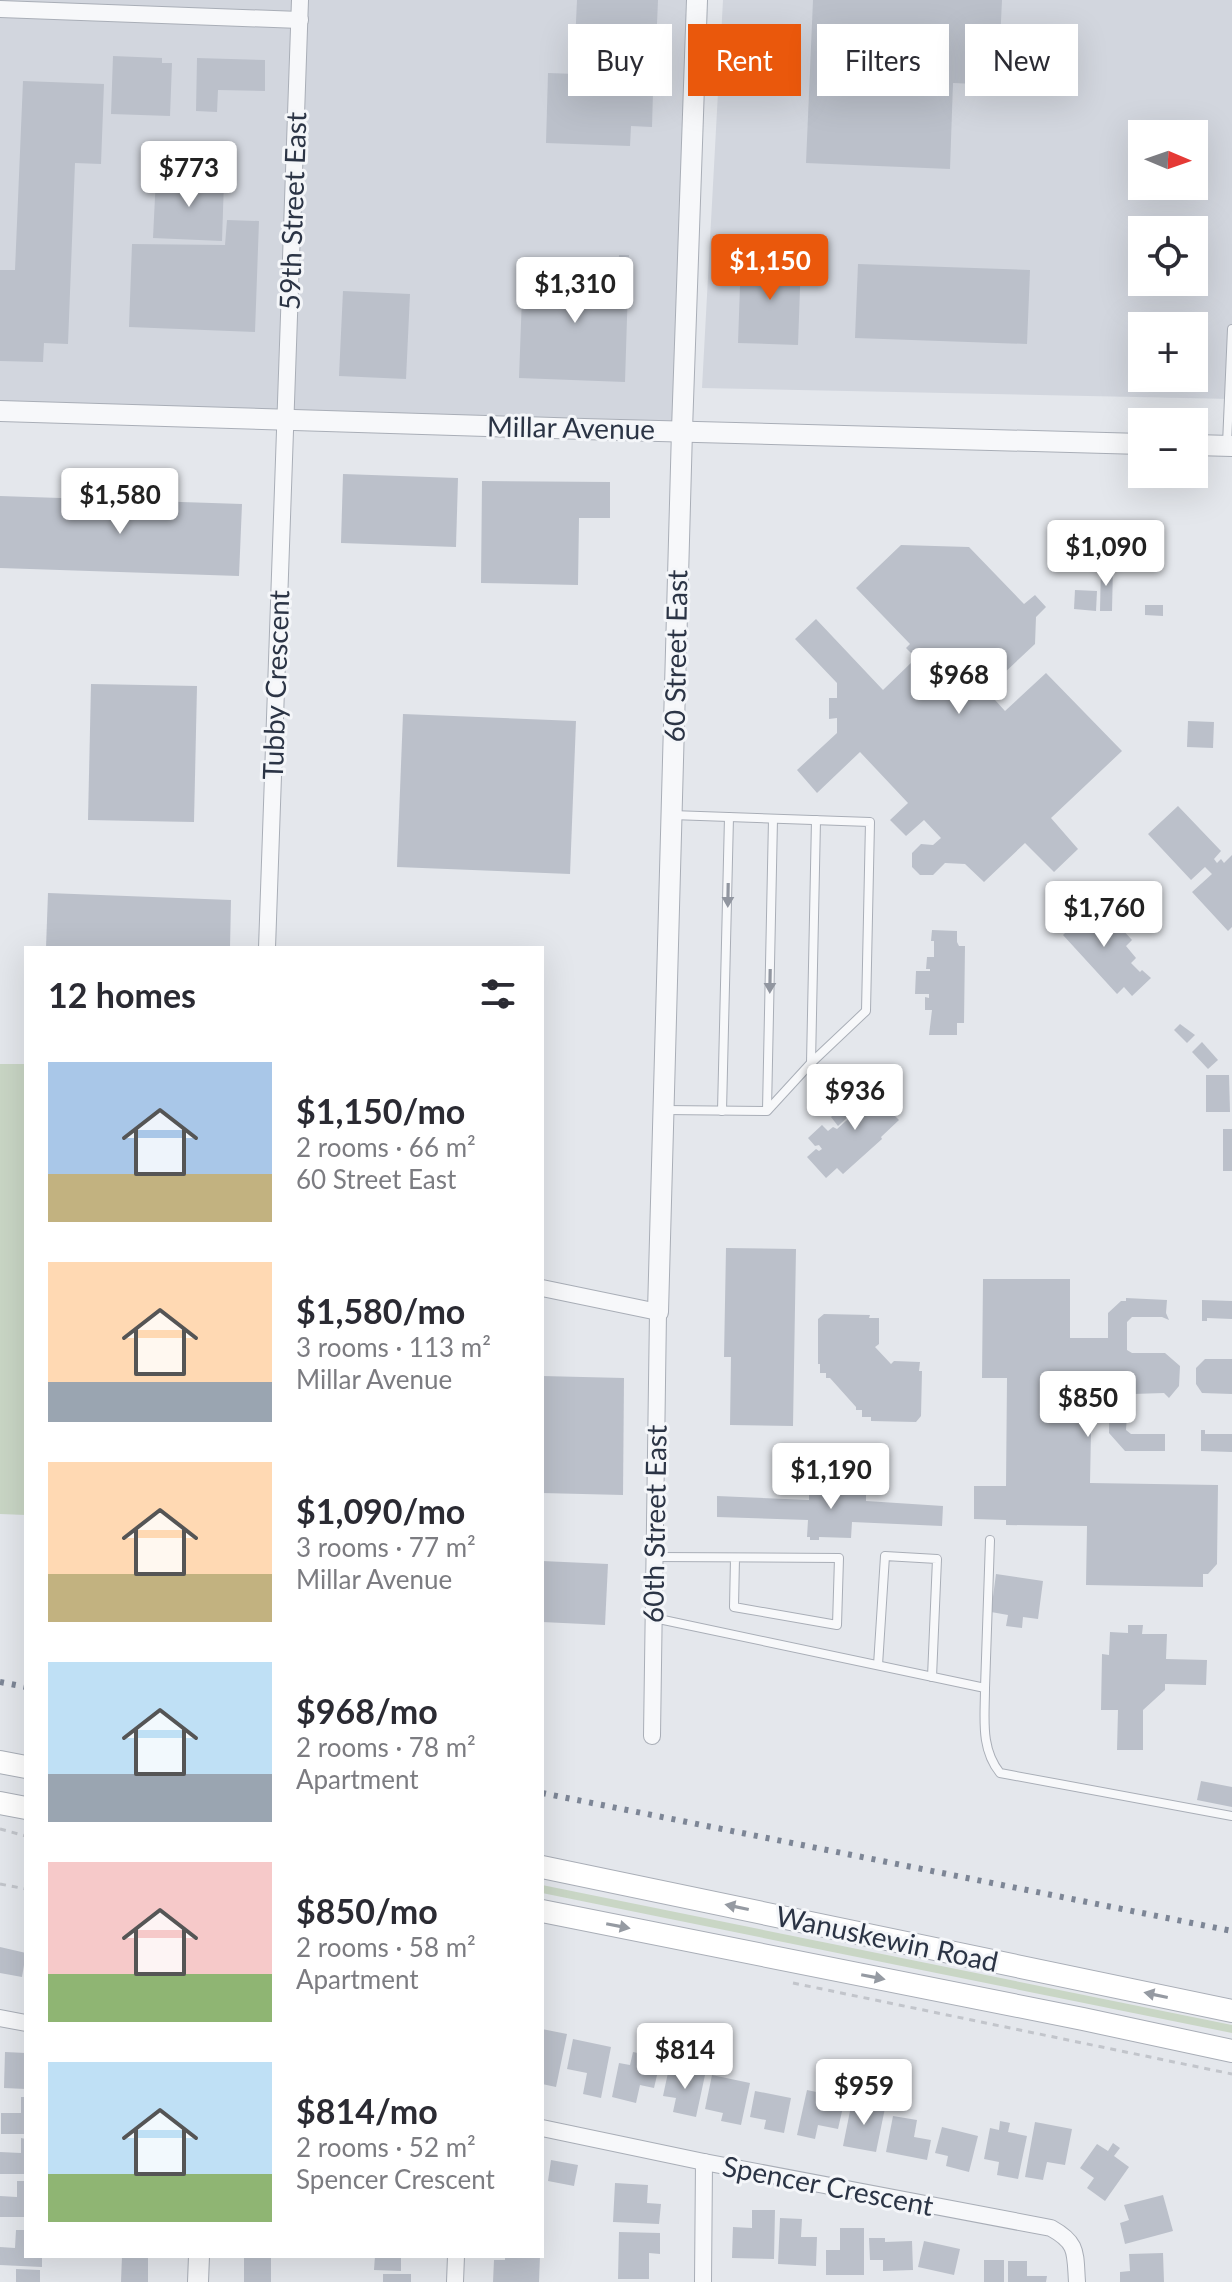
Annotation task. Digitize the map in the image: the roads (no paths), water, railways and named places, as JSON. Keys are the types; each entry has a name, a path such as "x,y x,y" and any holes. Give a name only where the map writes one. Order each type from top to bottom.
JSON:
{"main road":[{"path":"0,1762 24,1767"},
{"path":"0,1803 24,1808"},
{"name":"Wanuskewin Road","path":"544,1867 1232,2011"},
{"name":"Wanuskewin Road","path":"544,1911 1232,2051"}],"street":[{"name":"59th Street East","path":"285,422 300,0"},
{"name":"60 Street East","path":"658,1312 697,0"},
{"path":"0,9 300,20"},
{"name":"Millar Avenue","path":"0,411 285,422 1128,444"},
{"name":"Tubby Crescent","path":"267,946 285,422"},
{"path":"1208,445 1230,446"},
{"path":"544,1288 658,1312"},
{"name":"60th Street East","path":"652,1736 658,1312"},
{"path":"0,2018 24,2023"},
{"name":"Spencer Crescent","path":"544,2128 1051,2228 1068,2238 1073,2247 1077,2282"},
{"path":"703,2282 704,2162"},
{"path":"198,2282 199,2258"},
{"path":"455,2282 456,2258"}],"lane":[{"path":"1230,446 1232,329"},
{"path":"664,1110 767,1111 811,1063 866,1011 870,822 671,815"},
{"path":"722,1111 729,817"},
{"path":"767,1111 773,819"},
{"path":"811,1063 816,820"},
{"path":"990,1540 985,1735 989,1760 1000,1773 1232,1816"},
{"path":"878,1665 885,1556 937,1559 932,1677"},
{"path":"654,1557 839,1558 837,1625 734,1607 735,1558"},
{"path":"654,1618 985,1688"}],"railway":[{"path":"0,1682 24,1687"},
{"path":"544,1793 1232,1931"}]}
